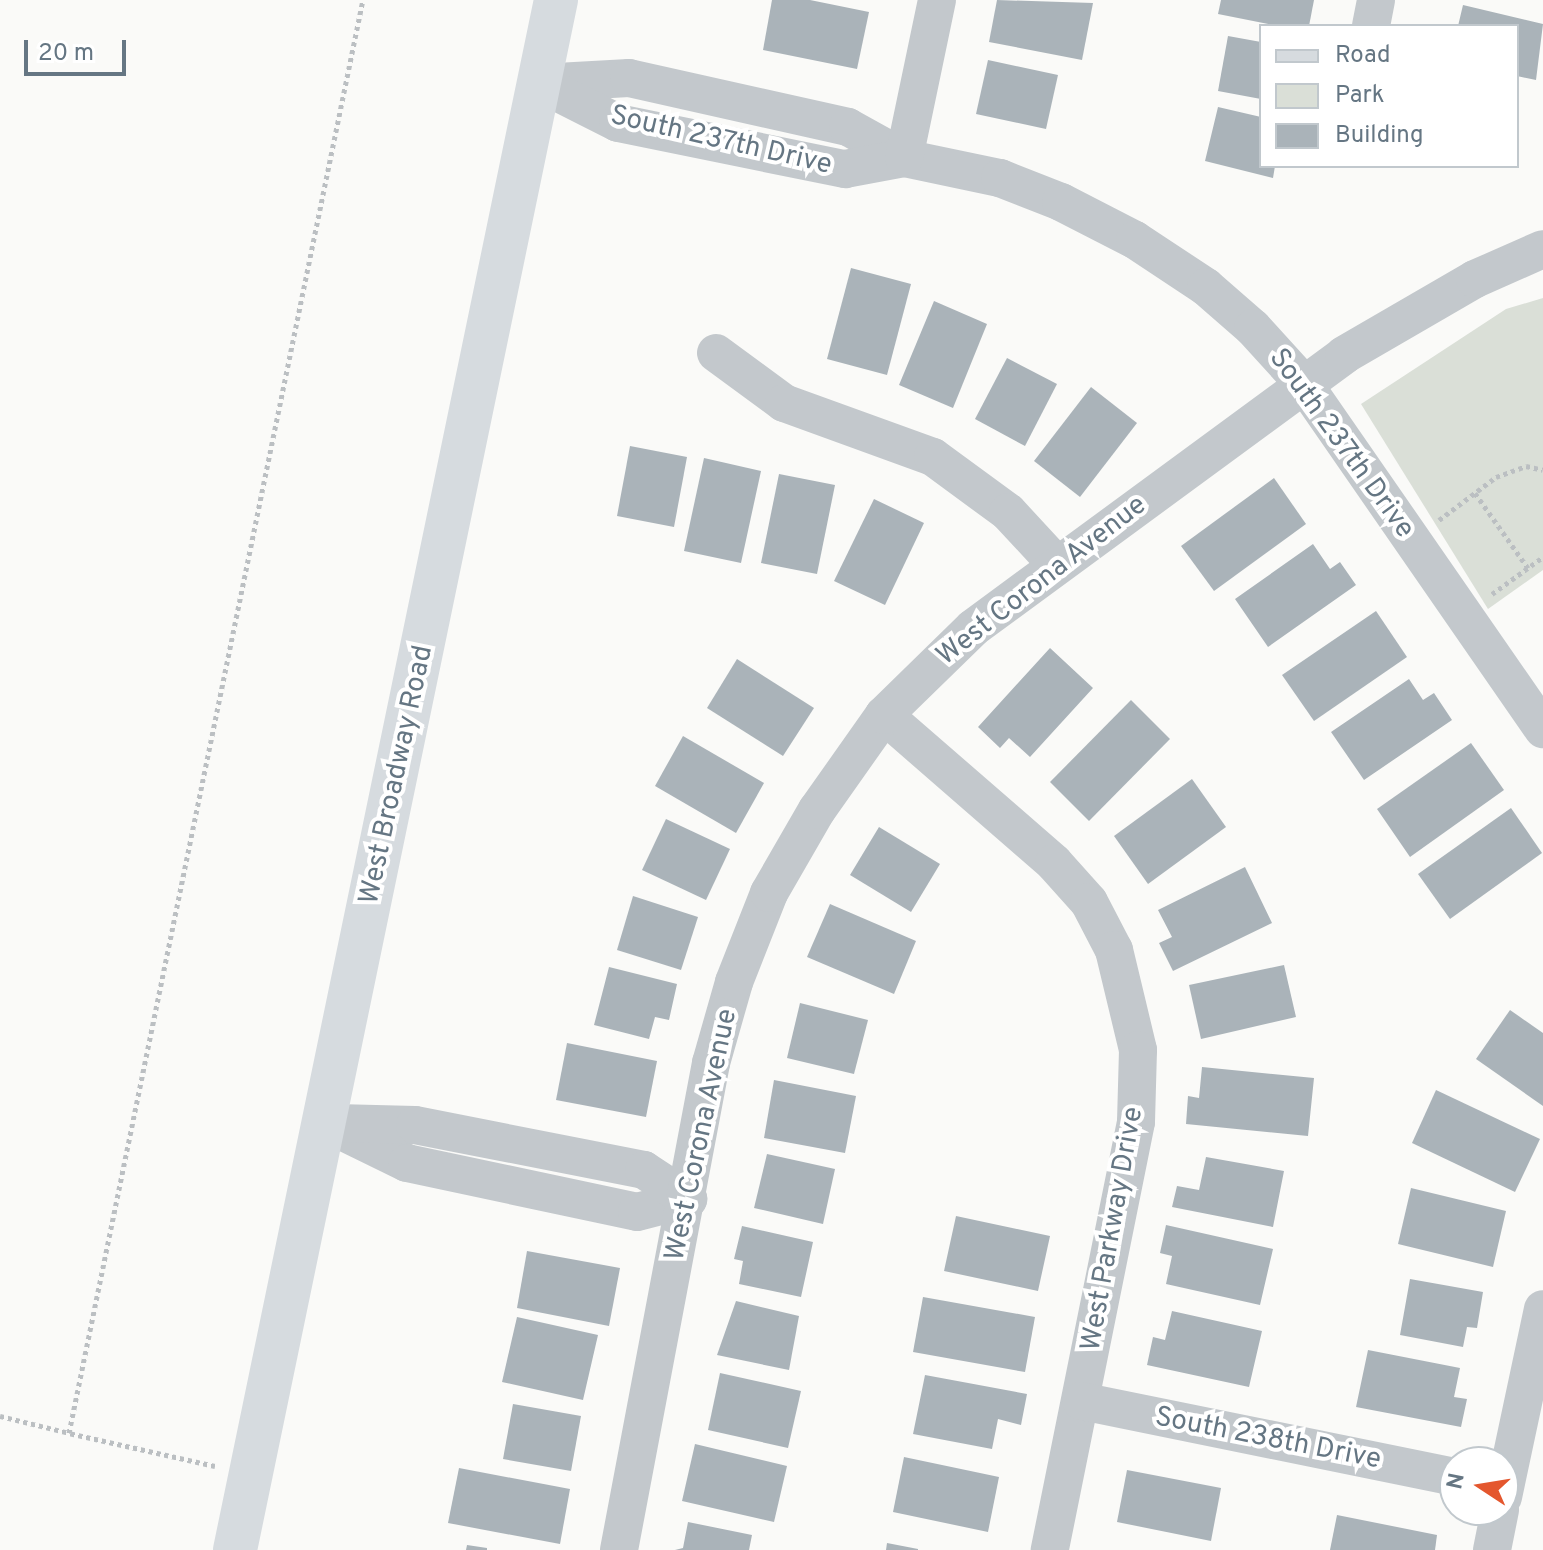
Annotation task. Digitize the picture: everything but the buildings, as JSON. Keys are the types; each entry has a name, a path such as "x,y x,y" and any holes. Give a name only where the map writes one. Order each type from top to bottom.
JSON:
{"main road":[{"name":"West Broadway Road","path":"235,1550 556,0"}],"street":[{"path":"904,158 937,0"},
{"path":"1371,24 1376,0"},
{"name":"South 237th Drive","path":"539,83 629,78 848,127 904,158 1000,178 1061,202 1135,240 1206,287 1253,328 1304,384 1543,729"},
{"name":"West Corona Avenue","path":"619,1550 688,1199 711,1063 734,982 769,893 817,810 884,715 973,628 1304,384 1399,321 1543,249"},
{"path":"716,353 784,403 890,437 933,457 996,502 1057,565"},
{"name":"West Parkway Drive","path":"884,715 1054,863 1089,902 1114,950 1138,1050 1136,1122 1050,1550"},
{"path":"325,1123 407,1163 637,1212 688,1199"},
{"path":"1514,1446 1543,1309"},
{"name":"South 238th Drive","path":"1081,1401 1439,1474"},
{"path":"1492,1550 1497,1526"}],"path":[{"path":"69,1433 363,0"},
{"path":"1412,540 1496,477 1526,466 1543,470"},
{"path":"1475,493 1528,568"},
{"path":"1464,615 1543,557"},
{"path":"0,1416 251,1474"}],"green space":[{"path":"1543,298 1543,570 1488,609 1361,404 1506,309"}]}
